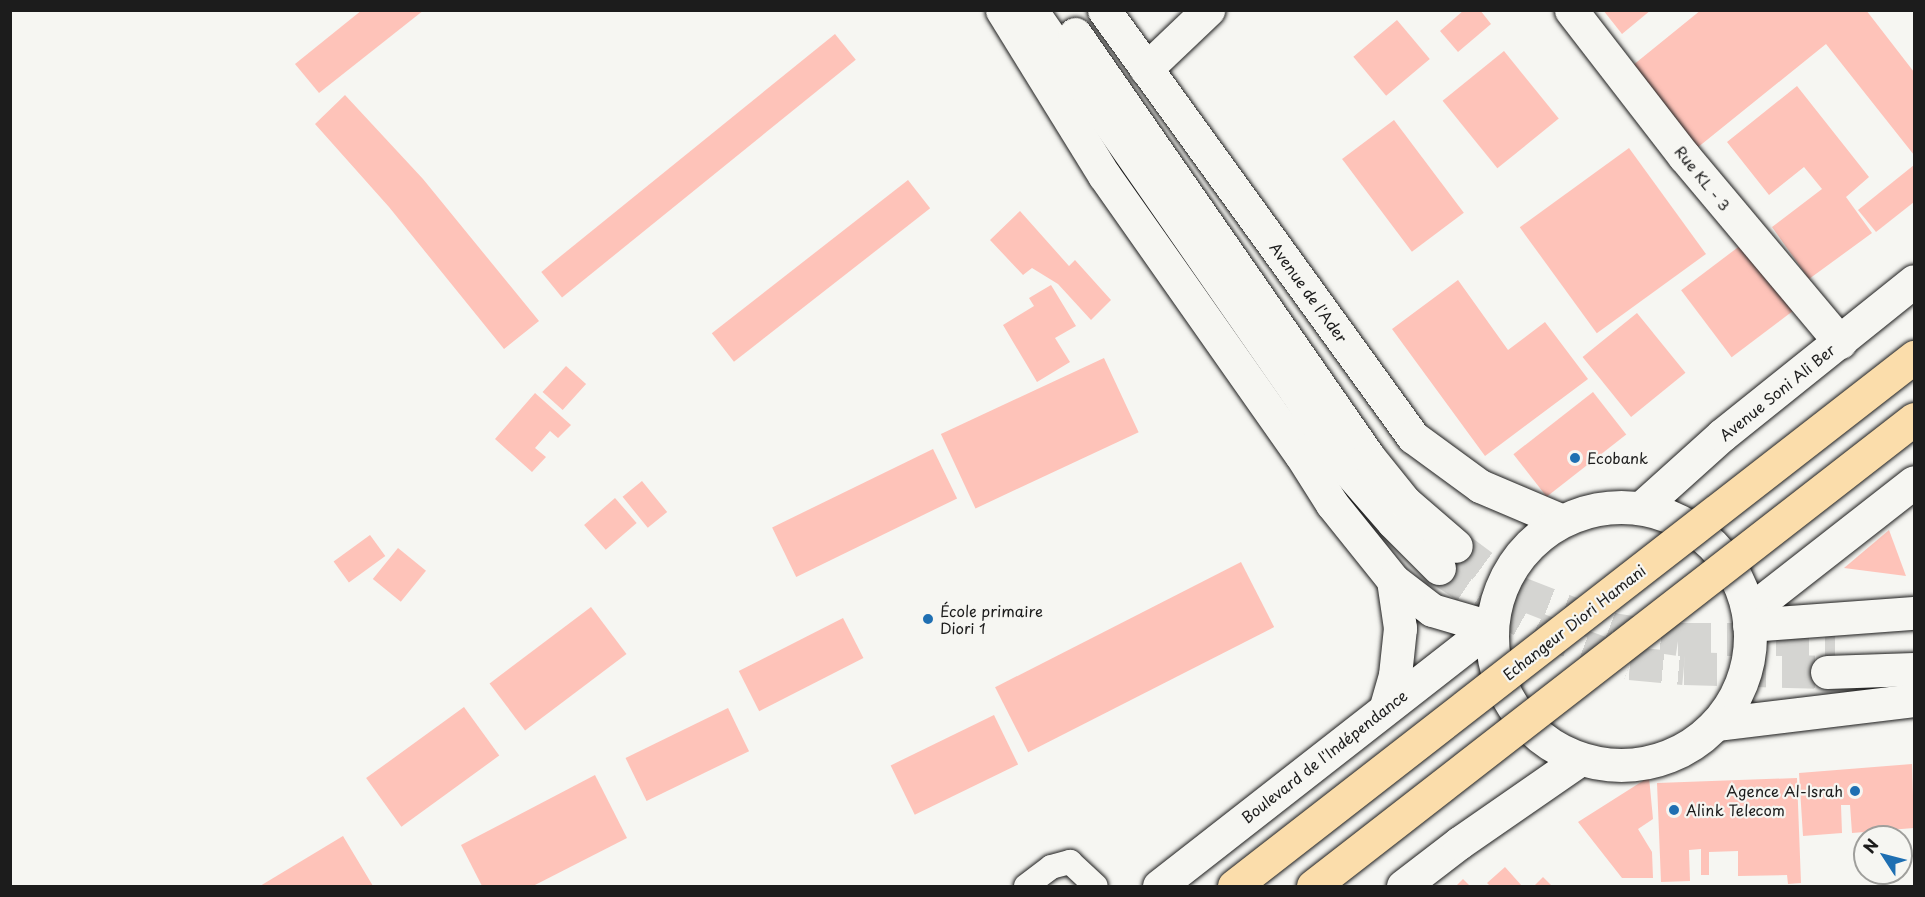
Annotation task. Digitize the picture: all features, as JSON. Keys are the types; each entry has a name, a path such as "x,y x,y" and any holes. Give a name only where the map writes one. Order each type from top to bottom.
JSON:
{"main road":[{"path":"1002,10 1104,175 1301,455 1332,504 1393,580 1432,610 1490,627"},
{"path":"1031,10 1296,391 1344,466 1393,522 1448,557 1368,456 1059,10"},
{"name":"Avenue de l'Ader","path":"1104,10 1413,437 1480,486 1560,520"},
{"path":"1146,69 1208,10"},
{"name":"Rue KL - 3","path":"1570,10 1684,156 1840,342"},
{"name":"Avenue Soni Ali Ber","path":"1642,507 1722,435 1914,281"},
{"name":"Echangeur Diori Hamani","path":"1234,886 1914,357"},
{"path":"1313,886 1914,418"},
{"path":"1749,618 1914,482"},
{"path":"1600,507 1642,507 1671,515 1696,530 1722,553 1739,582 1749,618 1750,654 1738,692 1716,724 1687,748 1653,762 1616,766 1579,760 1541,740 1512,709 1494,669 1490,627 1501,584 1525,547 1560,520 1600,507"},
{"path":"1386,706 1395,675 1400,628 1393,580"},
{"path":"1749,618 1914,613"},
{"name":"Boulevard de l'Indépendance","path":"1159,886 1386,706 1490,627"},
{"path":"1835,639 1914,631"},
{"path":"1827,672 1914,669"},
{"path":"1716,724 1914,700"},
{"path":"1403,886 1459,843 1579,760"}],"lane":[{"path":"1026,886 1051,867 1063,862 1070,862 1096,886"}],"building":[{"path":"362,10 424,10 319,93 295,64"},
{"path":"1464,10 1480,10 1491,24 1458,52 1440,31"},
{"path":"1603,10 1651,10 1622,34"},
{"path":"1701,10 1866,10 1914,72 1914,155 1826,44 1692,152 1627,70"},
{"path":"1397,20 1430,59 1386,96 1353,57"},
{"path":"835,34 856,60 562,298 541,272"},
{"path":"1504,51 1559,119 1497,168 1443,101"},
{"path":"1797,86 1869,177 1846,197 1872,233 1809,279 1772,227 1822,189 1804,167 1769,195 1727,142"},
{"path":"345,95 423,179 539,321 504,349 389,207 315,124"},
{"path":"1394,120 1464,213 1412,252 1342,159"},
{"path":"1629,148 1706,254 1597,333 1520,227"},
{"path":"1914,165 1914,202 1876,232 1858,210"},
{"path":"908,180 930,208 734,362 712,333"},
{"path":"1020,211 1069,266 1075,260 1111,300 1091,320 1058,284 1032,268 1023,275 990,240"},
{"path":"1745,242 1796,309 1732,357 1681,290"},
{"path":"1458,280 1508,350 1545,322 1588,379 1485,456 1392,329"},
{"path":"1051,285 1076,326 1055,338 1070,362 1037,382 1003,325 1034,306 1029,298"},
{"path":"1637,313 1685,373 1631,417 1583,357"},
{"path":"1104,358 1139,432 976,508 941,434"},
{"path":"566,366 586,384 563,410 543,392"},
{"path":"1593,392 1626,435 1547,497 1513,454"},
{"path":"535,393 571,425 558,438 550,431 535,448 546,457 532,472 495,439"},
{"path":"933,449 957,498 796,577 772,527"},
{"path":"642,481 667,512 648,528 623,497"},
{"path":"615,498 637,523 606,550 584,525"},
{"path":"1889,530 1906,576 1844,568"},
{"path":"370,535 385,556 349,582 334,561"},
{"path":"398,548 426,571 401,602 373,579"},
{"path":"1241,562 1274,627 1028,752 995,687"},
{"path":"591,607 627,654 525,731 490,683"},
{"path":"843,618 863,658 759,711 739,671"},
{"path":"464,707 499,756 401,827 366,778"},
{"path":"728,708 749,751 647,801 626,758"},
{"path":"994,715 1018,764 915,815 891,765"},
{"path":"1912,764 1914,828 1913,825 1853,825 1852,833 1850,805 1841,805 1842,833 1803,836 1799,773"},
{"path":"595,775 627,838 533,886 482,886 461,845"},
{"path":"1649,777 1653,819 1638,829 1652,852 1653,878 1622,878 1578,822"},
{"path":"1797,778 1801,883 1788,884 1787,875 1738,876 1738,851 1709,852 1709,875 1701,875 1701,849 1689,850 1690,881 1661,882 1657,783"},
{"path":"343,836 373,886 260,886"},
{"path":"1505,867 1522,886 1490,886 1487,883"},
{"path":"1543,877 1552,886 1534,886"},
{"path":"1463,879 1470,886 1456,886"}],"tunnel":[{"path":"1456,546 1518,592 1613,629 1678,639 1835,639"},
{"path":"1439,568 1493,604 1538,629 1630,663 1684,668 1827,672"}],"place":[{"name":"Ecobank","path":"1575,458"},
{"name":"École primaire Diori 1","path":"928,619"},
{"name":"Agence Al-Israh","path":"1855,791"},
{"name":"Alink Telecom","path":"1674,810"}]}
